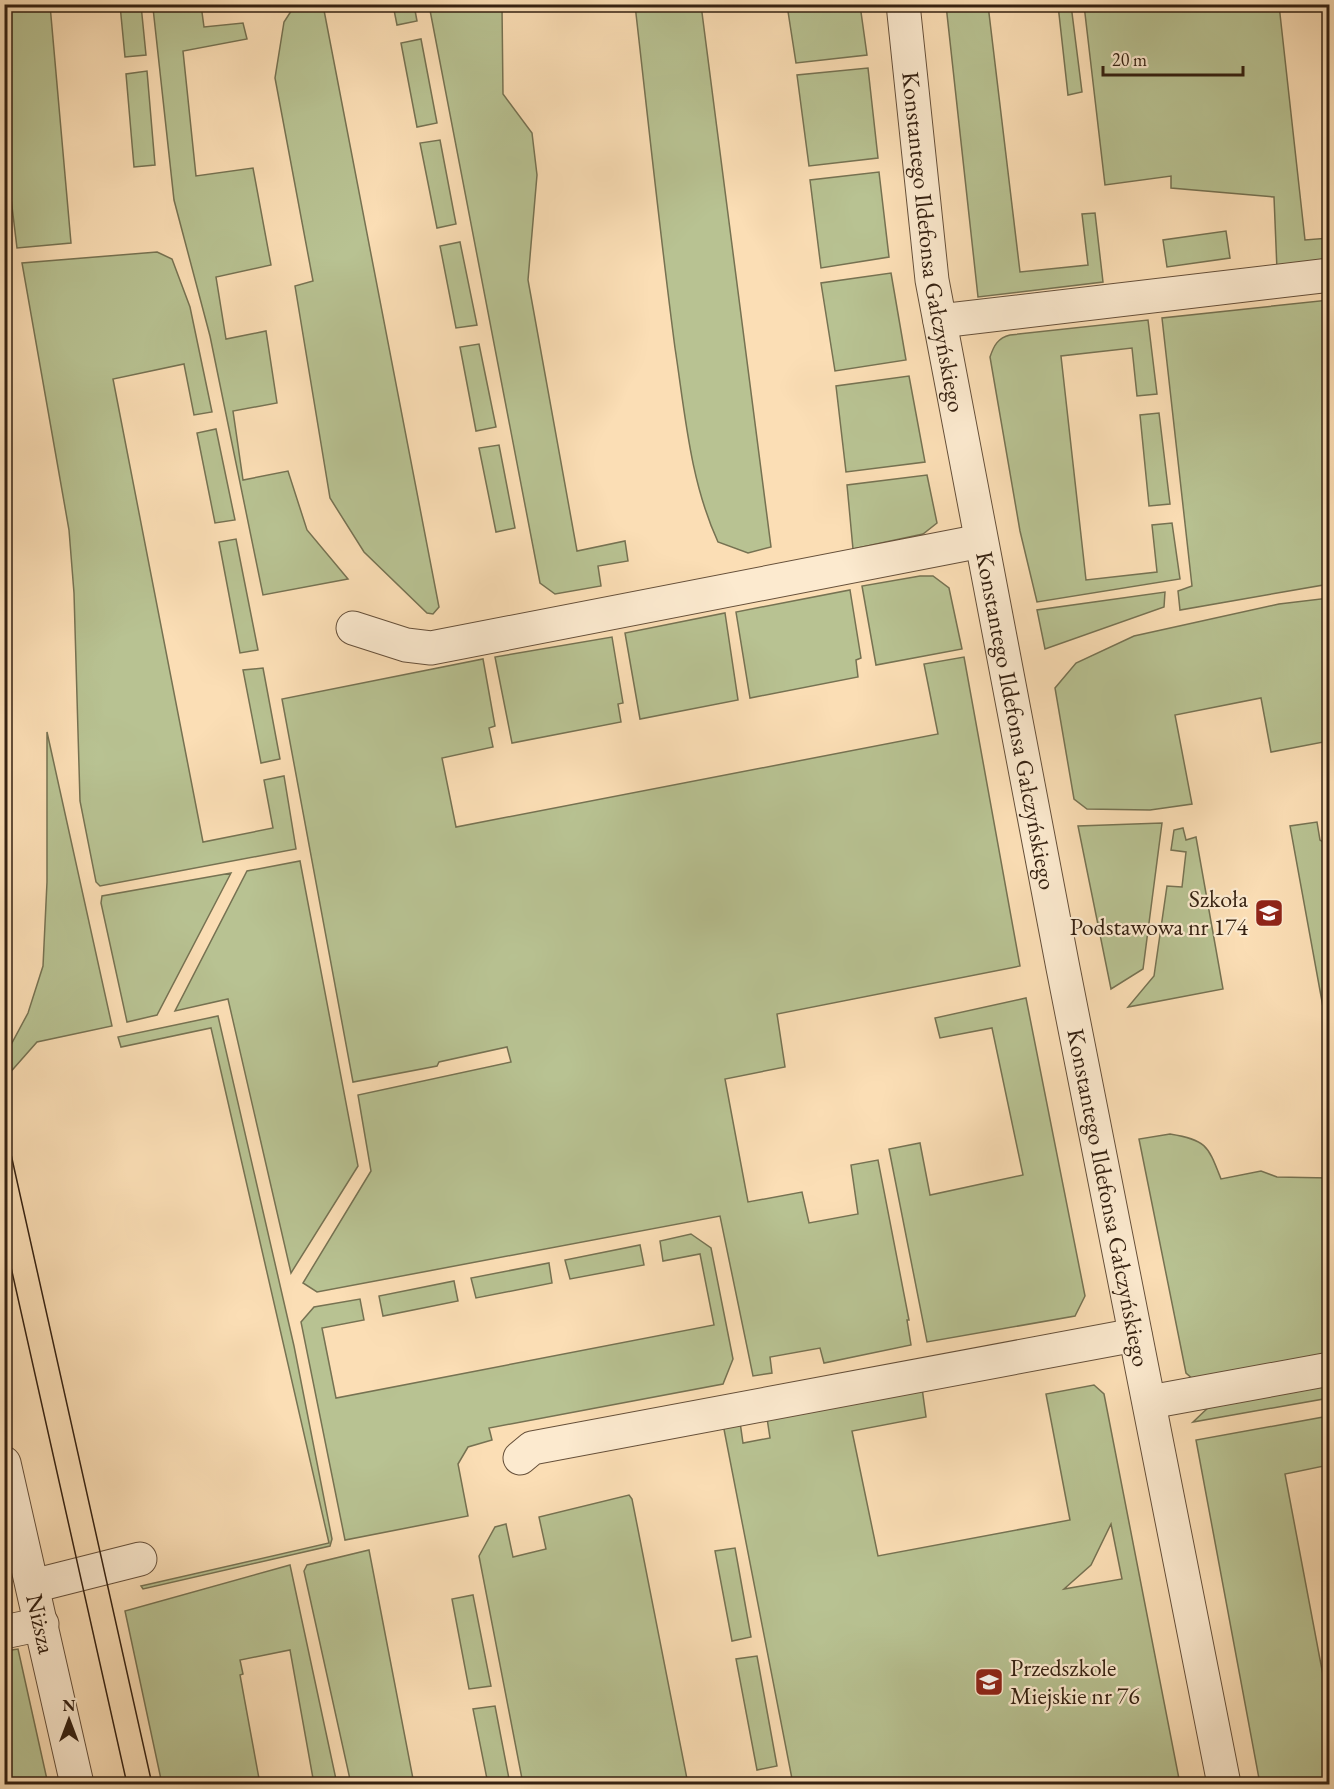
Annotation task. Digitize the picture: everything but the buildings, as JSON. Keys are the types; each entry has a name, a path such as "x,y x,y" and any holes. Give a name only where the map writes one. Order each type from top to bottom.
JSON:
{"street":[{"name":"Konstantego Ildefonsa Gałczyńskiego","path":"903,4 932,279 1224,1785"},
{"path":"940,321 1329,275"},
{"path":"353,628 406,645 431,648 981,541"},
{"path":"520,1458 532,1448 1135,1335"},
{"path":"1150,1402 1329,1369"},
{"name":"Niższa","path":"4,1463 77,1785"},
{"path":"33,1586 140,1559"},
{"path":"4,1632 42,1624"}],"green space":[{"path":"186,4 201,5 204,27 243,23 247,39 183,51 196,176 253,168 271,265 216,277 226,339 266,331 277,403 233,411 243,480 288,471 307,530 348,579 263,595 210,336 174,200 153,8"},
{"path":"4,5 50,5 71,243 17,248 7,165"},
{"path":"120,5 141,5 146,55 125,57"},
{"path":"295,5 323,5 439,607 433,614 427,613 364,552 330,498 295,286 313,281 275,78 284,22"},
{"path":"393,5 414,5 417,21 397,25"},
{"path":"429,5 507,5 502,7 503,94 532,133 537,175 528,280 577,551 625,541 628,561 598,566 601,586 555,594 540,583"},
{"path":"635,5 701,5 771,547 748,553 718,542 695,471 670,305"},
{"path":"787,5 860,5 867,55 796,63"},
{"path":"946,5 988,5 1020,272 1088,265 1082,214 1095,213 1103,282 978,297"},
{"path":"1058,5 1071,5 1082,92 1068,95"},
{"path":"1084,5 1279,5 1305,240 1329,238 1329,264 1277,270 1274,197 1171,188 1171,176 1105,185"},
{"path":"421,39 437,123 417,127 401,43"},
{"path":"868,68 878,158 809,166 797,75"},
{"path":"147,71 155,165 134,167 126,74"},
{"path":"440,140 456,224 437,228 420,143"},
{"path":"879,172 889,257 821,268 810,180"},
{"path":"1226,231 1230,258 1167,267 1163,240"},
{"path":"460,242 477,325 456,328 440,246"},
{"path":"157,252 172,259 190,307 212,412 194,415 184,364 113,379 203,842 273,828 264,780 284,776 296,849 100,886 96,882 80,801 74,593 69,530 22,263"},
{"path":"891,273 906,360 835,371 821,283"},
{"path":"1329,300 1329,584 1180,610 1178,591 1192,586 1162,318"},
{"path":"1148,320 1157,394 1137,396 1132,348 1061,356 1086,580 1157,572 1152,525 1172,523 1180,579 1037,602 1020,531 990,357 999,340 1010,335"},
{"path":"479,344 496,427 476,431 460,347"},
{"path":"909,376 925,462 846,472 836,386"},
{"path":"1159,413 1170,504 1149,506 1140,415"},
{"path":"216,429 235,520 215,523 197,433"},
{"path":"499,445 515,528 496,532 479,448"},
{"path":"927,475 937,523 923,534 853,549 847,485"},
{"path":"236,539 258,650 240,653 219,542"},
{"path":"920,576 933,576 949,588 962,649 876,665 862,586"},
{"path":"850,590 861,658 856,660 858,677 750,698 736,612"},
{"path":"1165,592 1164,607 1045,649 1037,610"},
{"path":"1329,598 1329,741 1271,752 1261,698 1175,715 1192,804 1150,810 1087,809 1074,799 1055,688 1076,663 1134,636 1279,604"},
{"path":"725,613 738,700 640,719 625,633"},
{"path":"612,637 623,703 618,704 621,722 512,743 495,657"},
{"path":"964,657 1020,966 777,1014 785,1067 725,1079 748,1202 802,1192 809,1223 858,1214 851,1165 878,1160 909,1320 907,1320 911,1345 824,1363 820,1348 770,1357 772,1373 753,1376 720,1216 317,1292 303,1283 371,1171 358,1095 511,1062 507,1047 439,1062 437,1066 353,1082 282,699 483,659 495,726 489,728 493,747 442,758 456,827 938,734 924,664"},
{"path":"263,668 280,759 261,763 243,670"},
{"path":"47,732 112,1026 37,1042 5,1076 5,1056 28,1013 43,966 47,882"},
{"path":"1317,822 1320,840 1329,846 1329,1040 1290,826"},
{"path":"1162,823 1143,969 1111,989 1078,826"},
{"path":"1183,828 1186,840 1196,837 1223,989 1128,1007 1154,976 1167,886 1182,887 1186,852 1171,850 1174,830"},
{"path":"300,861 358,1166 291,1273 228,999 175,1011 247,871"},
{"path":"231,873 157,1015 127,1022 101,903 102,896"},
{"path":"1026,998 1085,1296 1075,1316 927,1342 889,1149 920,1143 930,1195 1023,1175 992,1028 940,1038 935,1018"},
{"path":"218,1016 294,1346 332,1539 330,1546 143,1589 141,1586 329,1543 211,1028 121,1047 118,1037"},
{"path":"1170,1134 1192,1139 1204,1146 1213,1159 1221,1179 1261,1171 1277,1177 1329,1178 1329,1356 1194,1380 1186,1373 1139,1139"},
{"path":"691,1234 711,1248 733,1359 723,1384 489,1428 492,1440 468,1447 458,1464 468,1516 345,1540 301,1322 314,1307 360,1299 364,1320 322,1328 336,1398 714,1325 700,1254 663,1261 660,1241"},
{"path":"640,1245 644,1265 570,1279 565,1260"},
{"path":"549,1263 552,1283 476,1298 471,1278"},
{"path":"454,1281 458,1301 383,1316 379,1296"},
{"path":"1329,1384 1329,1398 1193,1422 1211,1405"},
{"name":"Przedszkole Miejskie nr 76","path":"1094,1385 1104,1394 1180,1784 793,1784 722,1419 739,1415 743,1443 770,1438 767,1418 922,1388 926,1417 852,1431 878,1556 1070,1520 1046,1394","holes":["1111,1524 1122,1579 1064,1589 1091,1565"]},
{"path":"1329,1416 1329,1465 1285,1474 1329,1707 1329,1784 1260,1784 1196,1440"},
{"path":"629,1495 632,1499 688,1784 523,1784 479,1556 495,1527 506,1524 513,1557 546,1549 539,1517"},
{"path":"735,1548 751,1637 732,1641 715,1551"},
{"path":"369,1550 414,1784 351,1784 304,1571 307,1565"},
{"path":"290,1565 337,1784 314,1784 290,1650 240,1660 243,1674 240,1675 260,1784 162,1784 125,1611"},
{"path":"473,1595 491,1686 469,1689 452,1599"},
{"path":"18,1649 48,1784 5,1784 5,1651"},
{"path":"757,1656 777,1766 757,1770 736,1659"},
{"path":"495,1706 510,1784 488,1784 473,1709"}],"tram line":[{"path":"4,1123 152,1784"},
{"path":"4,1236 127,1784"}],"place":[{"name":"Szkoła Podstawowa nr 174","path":"1269,913"},
{"name":"Przedszkole Miejskie nr 76","path":"989,1682"}]}
